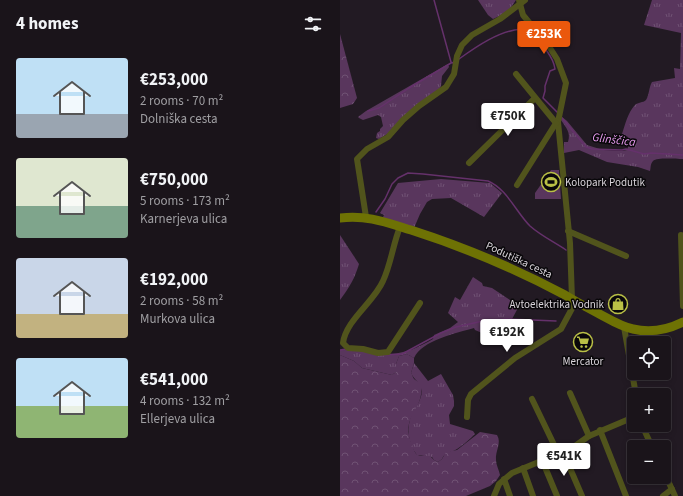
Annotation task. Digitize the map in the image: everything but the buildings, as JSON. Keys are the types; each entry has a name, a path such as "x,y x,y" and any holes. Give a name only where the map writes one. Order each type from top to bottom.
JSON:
{"street":[{"path":"366,217 356,159 367,149 388,137 402,120 446,87 454,74 462,45 472,35 510,12 519,2 526,0"},
{"path":"517,185 558,119 566,88 563,75 550,48 523,15 519,2"},
{"path":"510,12 523,15"},
{"path":"468,417 468,400 471,394 515,358 561,329 574,300 558,119 535,98 516,74"},
{"path":"469,164 535,98"},
{"name":"Podutiška cesta","path":"340,218 354,216 366,217 471,251 544,285 624,327 638,330 656,330 671,327 683,322"},
{"path":"400,227 383,281 352,324 343,343 348,348 363,349 378,353 388,352 420,303"},
{"path":"568,231 626,256"},
{"path":"681,235 683,306"},
{"path":"624,327 635,388"},
{"path":"570,393 589,436"},
{"path":"532,399 561,452 582,496"},
{"path":"494,496 496,490 512,473 575,446 600,430 627,420"},
{"path":"600,430 626,496"},
{"path":"542,460 557,496"},
{"path":"523,468 534,496"},
{"path":"504,480 510,496"},
{"path":"669,484 675,496"},
{"path":"663,496 672,490"}],"green space":[{"path":"478,0 516,0 508,12 493,19 488,15"},
{"path":"652,0 683,0 683,159 655,160 651,163 650,171 638,167 607,162 579,150 564,153 564,142 568,142 569,135 568,130 561,120 562,117 587,145 603,150 627,150 629,145 628,137 622,134 630,111 636,104 646,100 652,82 675,78 674,68 680,69 681,33 644,25"},
{"path":"340,34 357,98 353,104 340,108"},
{"path":"448,64 449,67 442,76 441,86 438,91 389,133 379,139 376,138 377,133 383,126 381,117 378,115 363,120 358,117 366,111"},
{"name":"Kolopark Podutik","path":"551,170 559,170 561,199 535,199 535,193"},
{"path":"441,179 490,183 502,193 484,217 451,198 432,199 427,202 414,228 383,218 384,215 380,213 398,183"},
{"path":"340,235 359,264 356,274 340,300"},
{"path":"473,277 482,283 483,286 492,288 519,306 511,321 494,323 497,334 492,341 485,345 485,339 482,333 474,328 441,338 424,346 414,358 407,354 399,356 396,364 396,372 392,375 362,368 354,361 340,355 340,350 359,350 390,354 413,349 423,345 433,339 434,335 450,328 458,322 448,313 455,297 460,300"},
{"path":"407,354 414,358 411,373 414,379 421,384 419,401 408,428 415,453 420,456 430,456 438,462 442,459 446,452 457,450 480,432 497,435 499,444 496,462 500,475 490,486 466,496 340,496 340,355 354,361 362,368 392,375 396,372 396,364 399,356"},
{"path":"414,363 428,381 441,374 453,395 454,406 449,415 450,424 473,431 475,434 457,449 448,452 438,462 432,457 417,455 410,441 410,419 421,398 422,391 411,373"}],"waterway":[{"name":"Glinščica","path":"434,0 451,62 454,62"},
{"name":"Glinščica","path":"459,59 496,36 521,29"},
{"name":"Glinščica","path":"531,34 546,50 554,64 555,69 550,71 543,98 558,113"},
{"path":"368,111 379,108 451,63"},
{"name":"Glinščica","path":"562,118 586,147 592,149 626,149 644,154 683,155"},
{"path":"376,212 385,199 392,184 398,178 408,173 488,181 501,189 530,226 566,250"},
{"path":"383,355 402,354 441,333 456,327 483,321 506,319 556,321"},
{"path":"340,350 346,349"}],"place":[{"name":"Kolopark Podutik","path":"551,182"},
{"name":"Avtoelektrika Vodnik","path":"618,304"},
{"name":"Mercator","path":"583,342"}]}
